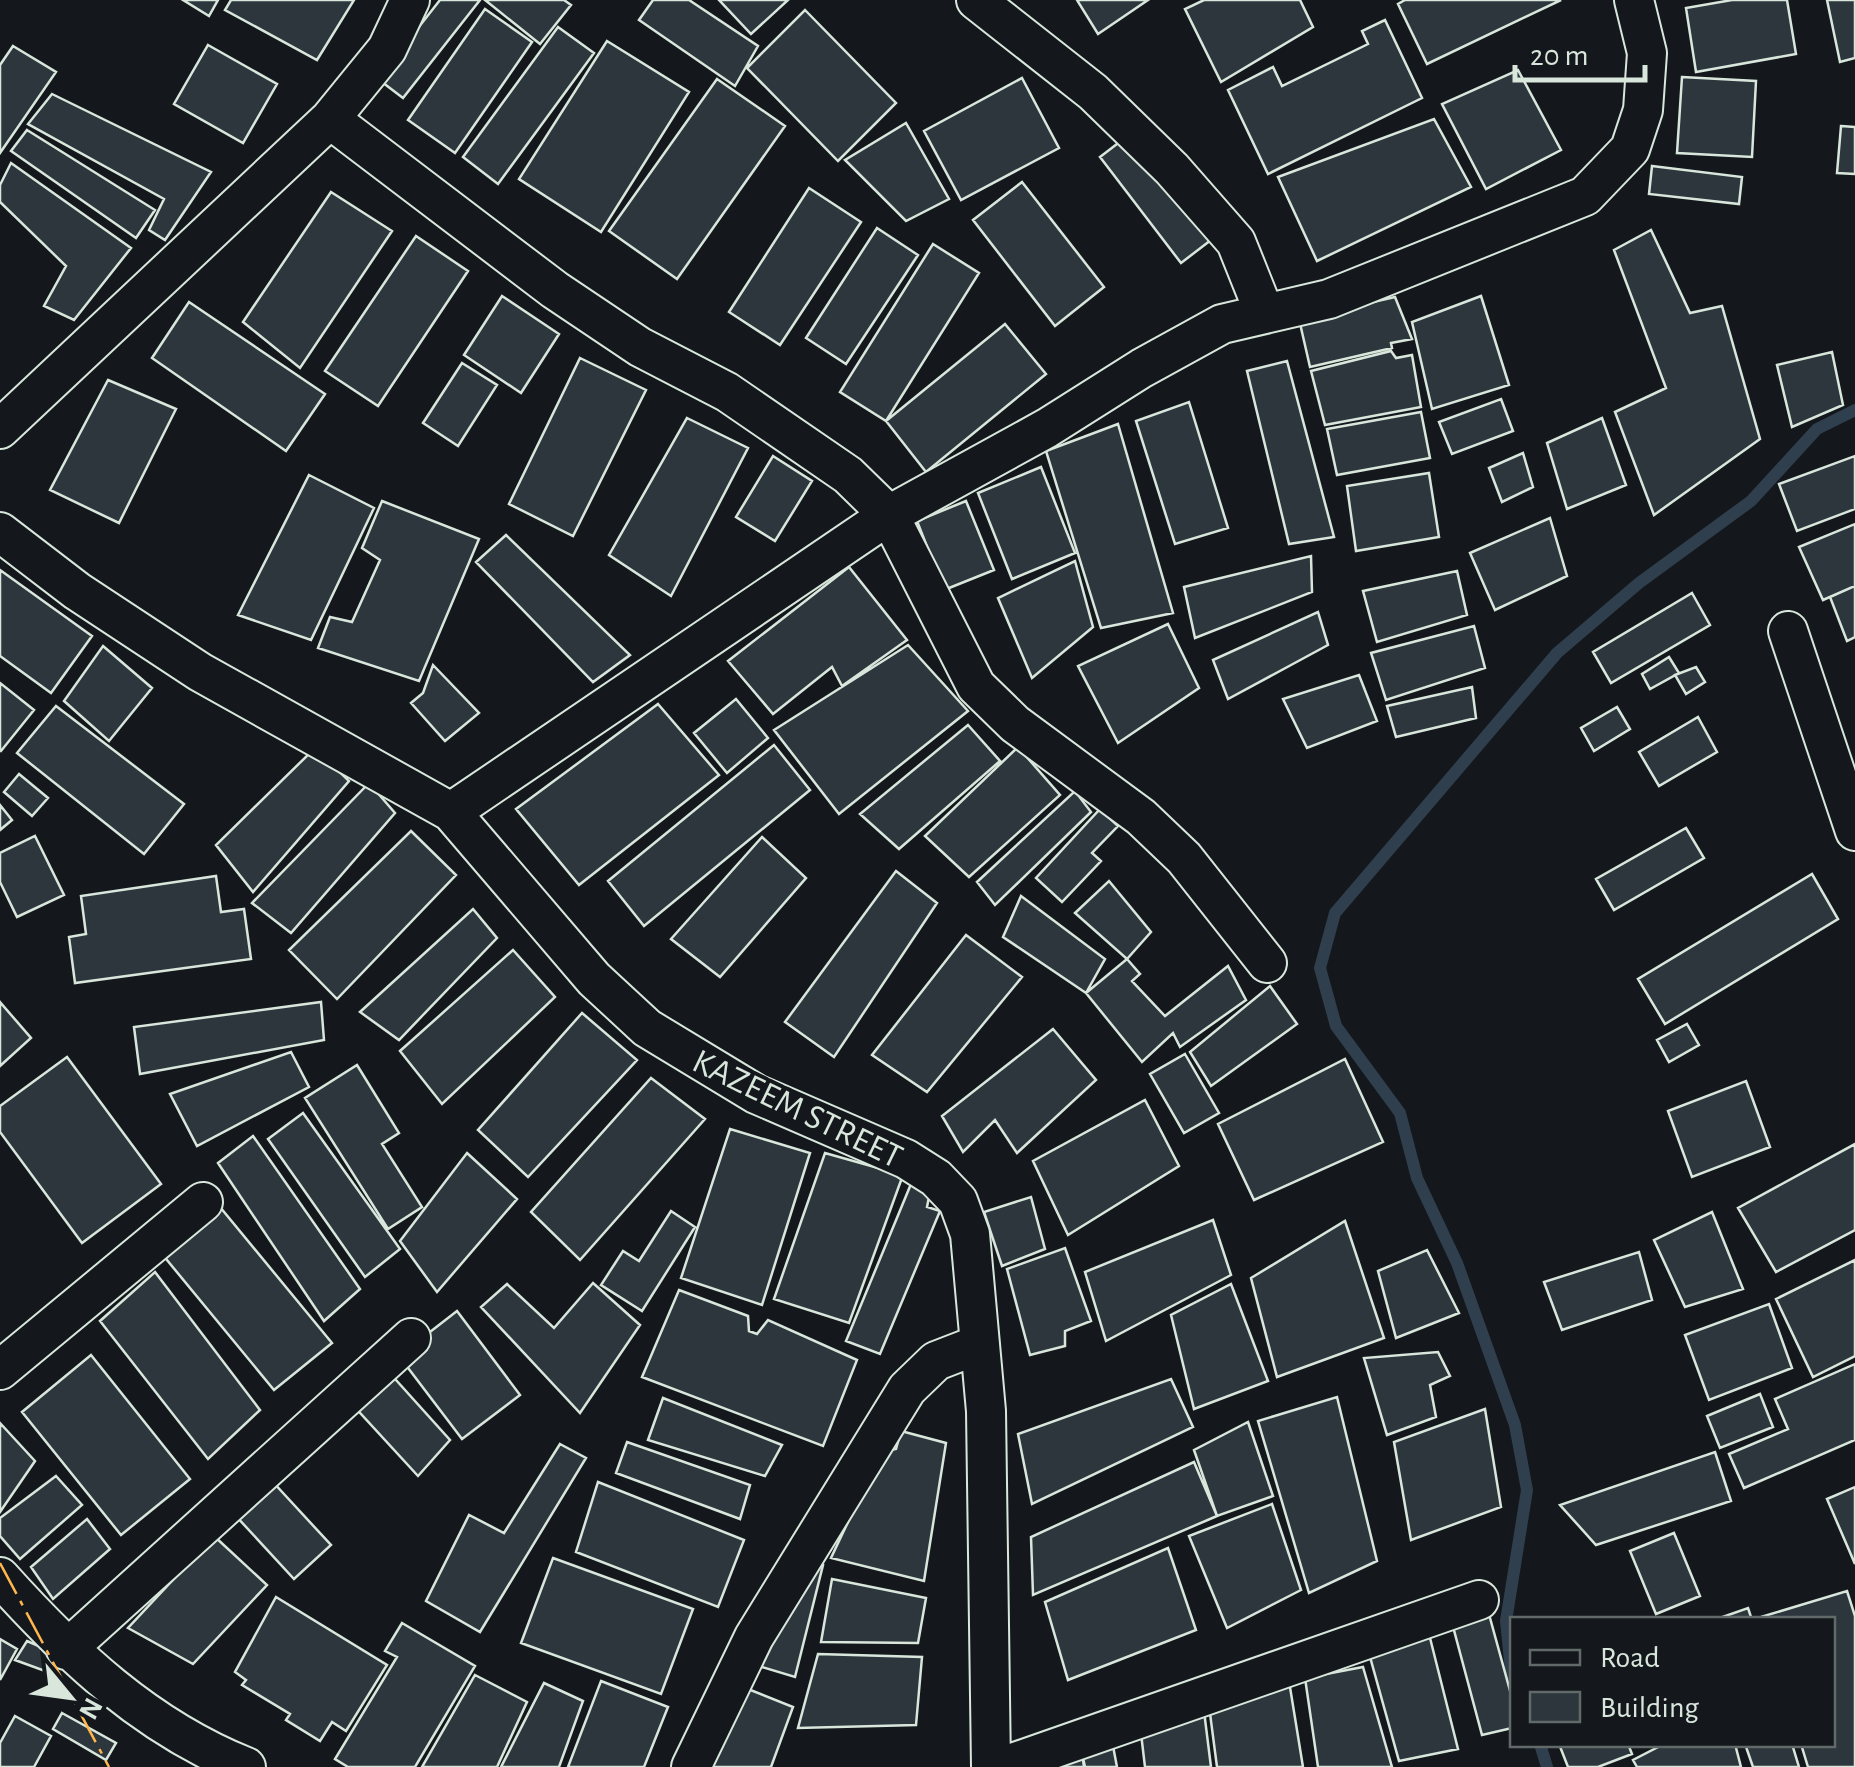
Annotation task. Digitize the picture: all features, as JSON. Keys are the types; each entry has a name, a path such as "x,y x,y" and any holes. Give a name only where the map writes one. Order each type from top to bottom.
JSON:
{"street":[{"path":"0,429 330,119 387,49 410,0"},
{"path":"976,0 1093,92 1172,168 1236,242 1264,312"},
{"path":"451,812 890,515 1222,324 1330,299 1585,196 1630,150 1642,110 1647,53 1634,0"},
{"path":"330,119 555,290 640,347 727,392 848,474 890,515 976,686 1027,734 1141,817 1184,858 1267,963"},
{"name":"KAZEEM STREET","path":"0,532 77,590 200,672 451,812 594,979 646,1028 756,1094 847,1131 936,1178 958,1202 970,1234 986,1411 992,1767"},
{"path":"1788,631 1855,831"},
{"path":"0,1370 202,1202"},
{"path":"66,1650 411,1338"},
{"path":"692,1767 754,1637 907,1389 936,1361 980,1344"},
{"path":"0,1577 66,1650 124,1698 200,1749 246,1767"},
{"path":"1001,1767 1479,1600"}],"building":[{"path":"183,0 218,0 209,16"},
{"path":"231,0 354,0 317,60 225,10"},
{"path":"440,0 480,0 403,98 378,79"},
{"path":"485,0 564,0 571,5 540,44"},
{"path":"653,0 689,0 758,46 735,86 639,20"},
{"path":"719,0 788,0 751,34"},
{"path":"1077,0 1148,0 1098,34"},
{"path":"1204,0 1300,0 1313,27 1221,82 1185,9"},
{"path":"1405,0 1561,0 1427,64 1398,4"},
{"path":"1732,0 1787,0 1796,54 1696,72 1686,8"},
{"path":"1827,0 1855,0 1855,58 1840,62"},
{"path":"485,9 532,42 455,153 408,120"},
{"path":"805,10 896,103 838,161 747,68"},
{"path":"1385,20 1422,98 1268,174 1228,90 1273,67 1282,86 1368,44 1362,31"},
{"path":"558,27 594,53 498,184 463,157"},
{"path":"607,41 689,92 601,232 519,179"},
{"path":"208,45 277,84 243,143 174,104"},
{"path":"13,46 56,72 0,153 0,65"},
{"path":"1518,70 1561,150 1486,189 1442,104"},
{"path":"1682,77 1756,81 1752,157 1677,153"},
{"path":"1022,78 1059,148 961,200 924,131"},
{"path":"717,79 785,126 677,279 609,231"},
{"path":"52,94 211,172 165,240 149,230 164,199 28,124"},
{"path":"1434,119 1471,187 1317,261 1278,177"},
{"path":"906,123 949,199 906,221 845,160"},
{"path":"1841,126 1855,127 1855,174 1837,173"},
{"path":"27,130 155,210 136,238 11,151"},
{"path":"1130,134 1211,240 1181,263 1100,157"},
{"path":"11,163 131,248 74,320 44,306 66,266 0,202 0,185"},
{"path":"1652,166 1742,177 1739,204 1649,194"},
{"path":"1022,182 1104,287 1055,326 973,220"},
{"path":"809,188 861,222 780,345 729,312"},
{"path":"331,192 392,231 300,368 243,322"},
{"path":"877,228 918,255 846,364 806,338"},
{"path":"1651,230 1690,313 1722,306 1760,439 1654,515 1615,412 1666,388 1614,250"},
{"path":"416,236 468,271 378,406 325,371"},
{"path":"933,244 979,273 886,421 840,392"},
{"path":"502,296 559,334 521,393 464,355"},
{"path":"1481,296 1509,385 1432,409 1412,322"},
{"path":"1395,297 1412,339 1391,343 1392,348 1310,367 1299,319"},
{"path":"189,302 325,394 286,451 152,358"},
{"path":"1005,324 1046,374 926,472 886,421"},
{"path":"1391,351 1396,358 1412,355 1421,407 1325,425 1311,371"},
{"path":"1832,352 1843,405 1792,427 1777,365"},
{"path":"580,358 646,390 573,536 509,504"},
{"path":"1287,361 1334,537 1289,544 1247,371"},
{"path":"462,363 497,385 458,446 423,423"},
{"path":"108,380 176,409 119,523 50,490"},
{"path":"1501,399 1513,431 1452,454 1439,422"},
{"path":"1189,402 1228,528 1175,544 1136,421"},
{"path":"1421,412 1430,458 1337,475 1327,429"},
{"path":"687,418 748,448 671,596 609,555"},
{"path":"1602,418 1626,485 1567,509 1547,443"},
{"path":"1118,424 1173,613 1101,628 1046,451"},
{"path":"1523,453 1533,487 1502,502 1489,468"},
{"path":"773,456 812,481 775,541 736,517"},
{"path":"1855,456 1855,509 1797,531 1779,484"},
{"path":"1041,467 1075,553 1012,579 978,493"},
{"path":"1429,473 1439,537 1356,551 1347,486"},
{"path":"309,475 374,508 311,640 238,615"},
{"path":"382,501 479,539 419,681 318,648 330,617 352,622 380,560 362,548"},
{"path":"966,501 994,570 944,590 917,521"},
{"path":"1550,518 1567,576 1495,610 1470,553"},
{"path":"1855,524 1855,586 1823,600 1799,547"},
{"path":"506,535 630,655 593,682 476,562"},
{"path":"1311,556 1312,592 1195,638 1184,587"},
{"path":"1075,561 1093,627 1032,678 998,598"},
{"path":"849,567 907,640 842,686 832,667 773,714 728,661"},
{"path":"0,570 92,636 51,693 0,656"},
{"path":"1457,571 1467,615 1377,642 1363,591"},
{"path":"1855,586 1855,637 1847,641 1830,597"},
{"path":"1692,593 1710,625 1611,683 1593,652"},
{"path":"1318,612 1328,645 1228,699 1213,660"},
{"path":"1168,624 1199,688 1118,743 1078,666"},
{"path":"1474,626 1485,668 1386,700 1371,653"},
{"path":"908,645 968,711 839,814 774,730"},
{"path":"103,646 152,688 109,741 64,701"},
{"path":"1669,657 1679,673 1650,689 1642,674"},
{"path":"433,665 479,713 445,741 411,703 423,693"},
{"path":"1696,667 1705,682 1686,694 1675,675"},
{"path":"1359,675 1377,721 1307,748 1283,699"},
{"path":"0,683 34,710 1,751 0,750"},
{"path":"1472,687 1476,718 1396,737 1387,706"},
{"path":"736,699 768,738 727,773 694,733"},
{"path":"658,704 719,775 579,885 516,809"},
{"path":"56,706 184,804 144,854 17,753"},
{"path":"1617,707 1630,729 1594,751 1581,728"},
{"path":"1698,717 1717,752 1659,786 1639,752"},
{"path":"968,725 1000,761 899,849 860,814"},
{"path":"774,745 810,790 644,926 608,881"},
{"path":"1018,747 1060,795 969,877 925,836"},
{"path":"315,748 349,781 253,892 216,845"},
{"path":"19,774 48,798 32,816 4,792"},
{"path":"369,783 395,813 291,933 252,903"},
{"path":"1075,791 1091,812 995,905 977,882"},
{"path":"0,805 12,820 0,830"},
{"path":"1100,809 1118,826 1092,853 1101,861 1062,902 1036,878"},
{"path":"1686,828 1704,858 1614,910 1596,879"},
{"path":"411,831 456,875 337,999 289,950"},
{"path":"35,836 64,895 17,917 0,882 0,853"},
{"path":"762,837 806,878 720,977 671,939"},
{"path":"896,871 937,903 834,1057 785,1022"},
{"path":"1812,874 1838,919 1665,1024 1638,979"},
{"path":"216,876 221,912 244,909 251,959 75,983 69,937 86,934 81,896"},
{"path":"1109,881 1151,932 1127,959 1075,913"},
{"path":"1021,896 1105,959 1086,993 1003,937"},
{"path":"473,909 497,938 399,1040 360,1012"},
{"path":"966,935 1022,977 927,1092 872,1055"},
{"path":"513,950 555,997 442,1104 400,1051"},
{"path":"1127,959 1140,974 1132,981 1165,1016 1228,966 1246,1000 1180,1047 1173,1033 1142,1062 1086,993"},
{"path":"1270,986 1297,1024 1211,1086 1190,1052"},
{"path":"0,1002 31,1038 0,1066"},
{"path":"321,1002 324,1040 140,1074 134,1027"},
{"path":"582,1013 637,1060 528,1177 478,1130"},
{"path":"1687,1024 1699,1045 1669,1062 1657,1040"},
{"path":"1053,1029 1096,1080 1017,1153 995,1120 963,1152 942,1116"},
{"path":"291,1052 309,1087 197,1146 170,1094"},
{"path":"1185,1054 1219,1113 1184,1133 1150,1074"},
{"path":"67,1057 161,1184 82,1243 0,1132 0,1106"},
{"path":"1345,1059 1383,1142 1254,1200 1218,1124"},
{"path":"357,1065 399,1133 382,1144 422,1207 388,1229 305,1098"},
{"path":"651,1078 705,1119 580,1260 531,1212"},
{"path":"1746,1081 1770,1147 1692,1177 1668,1111"},
{"path":"1145,1100 1179,1166 1068,1235 1033,1161"},
{"path":"303,1113 400,1249 365,1277 268,1139"},
{"path":"730,1129 810,1153 762,1305 681,1278"},
{"path":"253,1136 360,1289 324,1321 218,1163"},
{"path":"1855,1144 1855,1230 1776,1272 1738,1208"},
{"path":"467,1153 517,1199 437,1292 400,1241"},
{"path":"825,1153 903,1175 849,1323 774,1299"},
{"path":"911,1184 930,1192 927,1207 940,1211 880,1354 846,1341"},
{"path":"1031,1197 1045,1249 1002,1266 984,1212"},
{"path":"220,1207 332,1343 274,1390 162,1254"},
{"path":"671,1211 695,1227 642,1311 601,1285 623,1251 639,1261"},
{"path":"1712,1212 1743,1289 1685,1307 1654,1240"},
{"path":"1213,1220 1231,1275 1106,1341 1085,1272"},
{"path":"1345,1221 1384,1338 1277,1377 1251,1278"},
{"path":"1065,1248 1091,1321 1065,1331 1065,1346 1030,1355 1007,1269"},
{"path":"1427,1250 1459,1313 1396,1338 1378,1271"},
{"path":"1639,1252 1652,1300 1562,1330 1544,1282"},
{"path":"1855,1260 1855,1356 1813,1377 1776,1299"},
{"path":"155,1272 260,1410 208,1459 100,1321"},
{"path":"593,1283 640,1325 580,1413 481,1307 507,1284 554,1328"},
{"path":"1231,1284 1268,1381 1194,1409 1171,1315"},
{"path":"679,1290 748,1316 749,1331 757,1334 768,1320 857,1360 823,1446 642,1377"},
{"path":"1769,1304 1792,1368 1709,1400 1685,1335"},
{"path":"457,1311 520,1395 462,1439 399,1356"},
{"path":"1438,1352 1450,1376 1430,1385 1436,1417 1387,1435 1364,1358"},
{"path":"91,1355 190,1479 121,1535 22,1412"},
{"path":"1855,1364 1855,1440 1744,1488 1729,1454 1788,1429 1775,1399"},
{"path":"387,1370 450,1440 418,1476 351,1403"},
{"path":"1171,1379 1193,1427 1032,1504 1018,1434"},
{"path":"1760,1394 1773,1427 1720,1448 1707,1416"},
{"path":"1337,1397 1377,1561 1309,1593 1258,1421"},
{"path":"663,1398 782,1445 765,1476 648,1440"},
{"path":"1485,1409 1501,1507 1411,1540 1394,1442"},
{"path":"1248,1422 1273,1496 1217,1516 1194,1450"},
{"path":"0,1423 35,1461 0,1512"},
{"path":"901,1431 946,1443 924,1581 831,1558 881,1452 896,1449"},
{"path":"627,1442 750,1485 740,1519 616,1473"},
{"path":"560,1444 586,1458 480,1632 426,1601 469,1515 504,1533"},
{"path":"1715,1452 1731,1501 1596,1545 1560,1505"},
{"path":"1194,1462 1217,1516 1033,1595 1031,1537"},
{"path":"56,1476 82,1505 20,1559 0,1536 0,1518"},
{"path":"272,1481 331,1545 294,1579 235,1515"},
{"path":"598,1482 744,1540 718,1607 576,1552"},
{"path":"1855,1487 1855,1564 1827,1499"},
{"path":"1272,1504 1301,1590 1227,1628 1189,1536"},
{"path":"87,1519 110,1549 53,1599 31,1567"},
{"path":"1674,1533 1700,1596 1656,1614 1630,1551"},
{"path":"214,1536 267,1585 193,1664 128,1628"},
{"path":"1168,1548 1196,1630 1068,1680 1045,1602"},
{"path":"553,1558 693,1609 661,1694 521,1643"},
{"path":"810,1561 823,1565 795,1677 752,1664"},
{"path":"832,1579 926,1598 918,1643 821,1642"},
{"path":"1847,1591 1855,1616 1855,1767 1808,1767 1802,1747 1835,1747 1835,1617 1761,1617"},
{"path":"276,1597 387,1665 346,1731 332,1722 320,1741 286,1720 290,1714 242,1685 246,1680 235,1672"},
{"path":"1487,1607 1510,1691 1510,1728 1482,1735 1451,1619"},
{"path":"1748,1608 1751,1617 1722,1617"},
{"path":"402,1623 475,1666 415,1767 348,1767 335,1759 397,1657 385,1651"},
{"path":"1427,1626 1458,1749 1399,1761 1367,1646"},
{"path":"0,1639 17,1649 0,1680"},
{"path":"27,1641 55,1653 45,1671 15,1660"},
{"path":"818,1654 922,1657 916,1725 798,1728"},
{"path":"1363,1667 1392,1767 1318,1767 1305,1678"},
{"path":"475,1675 527,1702 497,1767 422,1767"},
{"path":"601,1681 668,1707 644,1767 568,1767"},
{"path":"1289,1681 1303,1767 1217,1767 1208,1698"},
{"path":"544,1683 583,1701 559,1767 501,1767"},
{"path":"738,1685 793,1707 771,1767 700,1767"},
{"path":"1203,1703 1211,1767 1145,1767 1140,1725"},
{"path":"62,1713 116,1743 106,1760 53,1729"},
{"path":"15,1716 51,1736 34,1767 0,1767 0,1743"},
{"path":"1113,1746 1117,1767 1085,1767 1082,1753"},
{"path":"1560,1747 1629,1747 1632,1754 1598,1767 1568,1767"},
{"path":"1658,1747 1736,1747 1741,1767 1637,1767 1633,1760"},
{"path":"1746,1747 1793,1747 1799,1767 1753,1767"},
{"path":"1082,1753 1084,1767 1039,1767"}],"waterway":[{"path":"1510,1661 1506,1621 1527,1490 1515,1425 1457,1263 1417,1178 1400,1113 1336,1026 1320,968 1335,913 1557,653 1639,583 1751,501 1817,429 1855,410"},
{"path":"1541,1747 1547,1767"}],"power":[{"path":"0,1563 109,1767"}]}
